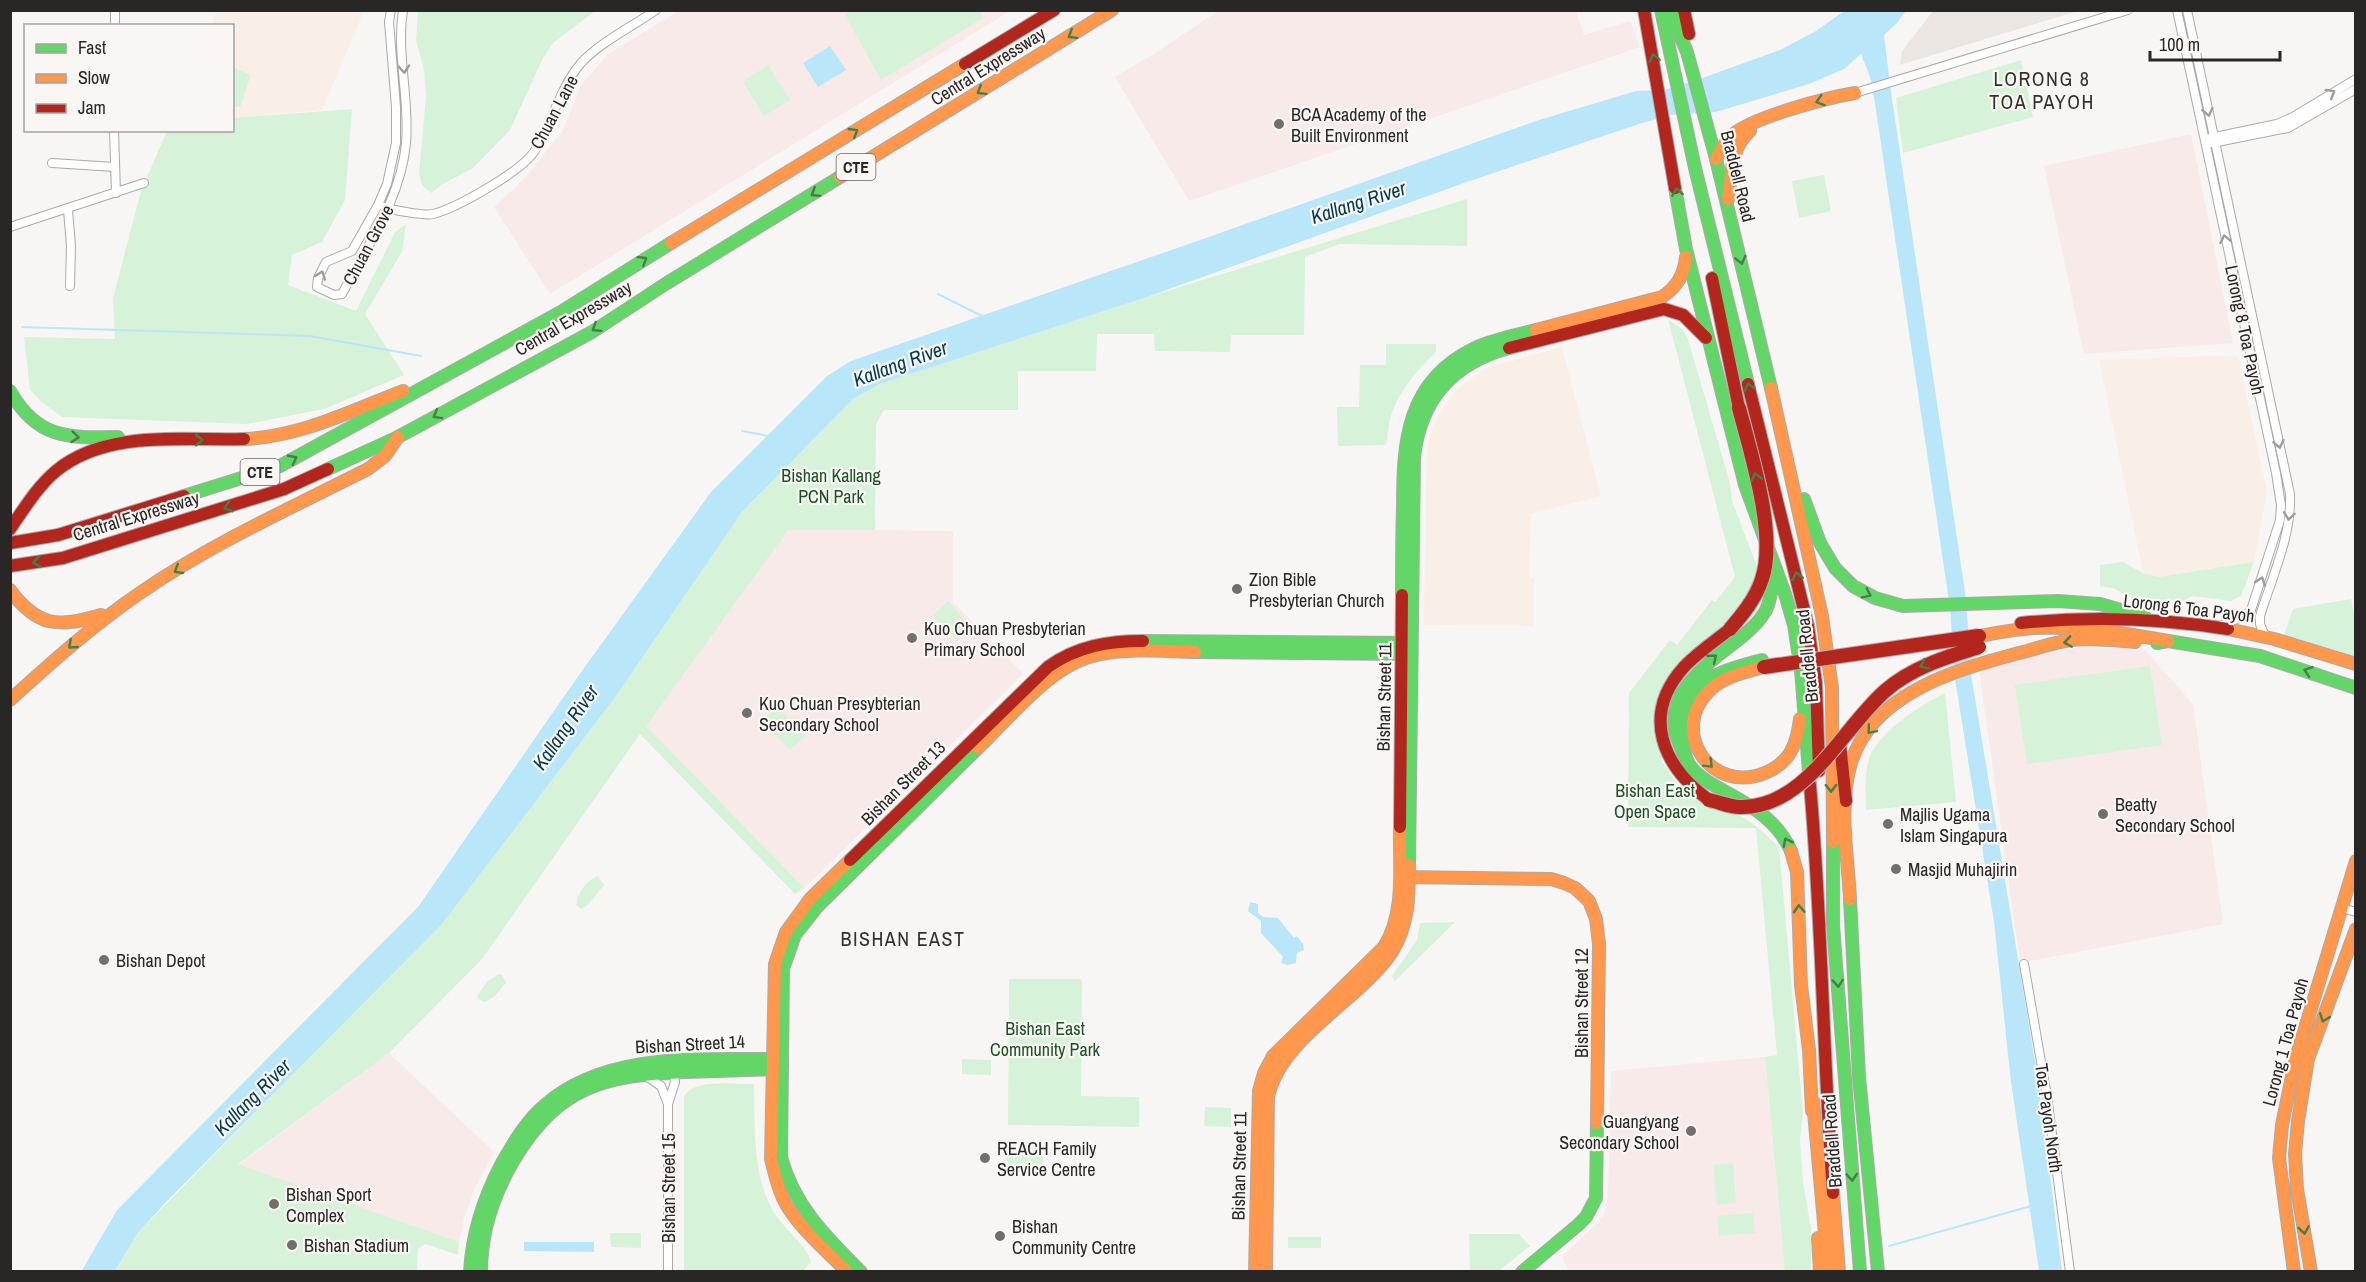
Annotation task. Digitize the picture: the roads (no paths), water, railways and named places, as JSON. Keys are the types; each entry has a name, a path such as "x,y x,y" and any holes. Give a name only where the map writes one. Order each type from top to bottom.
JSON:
{"main road":[{"name":"Central Expressway","path":"10,543 58,535 280,466 561,312 754,191 1054,10"},
{"name":"Central Expressway","path":"10,566 63,558 285,489 398,437 592,332 667,283 1112,10"},
{"path":"1644,10 1686,249 1708,342"},
{"path":"1661,10 1695,168 1702,227 1739,408 1767,529 1768,551 1765,573 1755,598 1744,614 1731,629 1683,668 1668,690 1662,709 1660,729 1665,754 1677,775 1693,791 1709,800 1736,808 1768,804 1782,798 1806,779 1866,709 1904,675 1978,637"},
{"path":"1673,10 1678,31 1687,52"},
{"path":"1684,10 1688,31 1687,52"},
{"name":"Braddell Road","path":"1687,52 1727,203 1793,477 1822,616 1832,688 1833,924 1860,1272"},
{"path":"1716,159 1727,140 1741,128 1753,122 1834,96 1859,92"},
{"path":"1727,203 1736,147 1746,134 1785,112"},
{"name":"Braddell Road","path":"1695,168 1808,626 1816,694 1820,784 1817,864"},
{"name":"Bishan Street 11","path":"1266,1272 1268,1097 1271,1082 1279,1066 1287,1057 1388,958 1407,924 1409,906 1405,877 1407,648 1403,458 1410,421 1425,389 1448,365 1475,348 1662,297 1673,289 1682,275 1686,249"},
{"name":"Bishan Street 11","path":"1407,648 1415,444 1421,421 1436,394 1448,380 1467,365 1491,353 1664,309 1680,312 1693,321 1708,342"},
{"name":"Braddell Road","path":"1708,342 1745,485 1794,625 1803,696 1817,864 1839,1272"},
{"path":"10,391 28,417 41,428 58,435 79,438 129,437 163,440 235,439 278,435 321,422 448,375"},
{"path":"10,700 82,635 114,611 215,547 342,484 376,464 386,456 398,437"},
{"path":"10,529 35,494 63,466 104,447 163,440"},
{"path":"1793,477 1810,510 1819,542 1832,566 1846,582 1864,594 1879,600 1903,606 2058,601 2100,604 2145,617"},
{"path":"1688,763 1677,738 1675,722 1680,697 1695,674 1759,621 1772,587 1771,554"},
{"path":"10,590 37,617 52,623 67,625 78,623 114,611"},
{"name":"Lorong 6 Toa Payoh","path":"1978,637 2060,618 2145,617 2265,636 2355,664"},
{"path":"1688,763 1684,746 1685,709 1696,690 1711,676 1735,666 2041,628 2119,631 2168,641"},
{"path":"1846,801 1850,770 1857,748 1871,729 1886,713 1914,692 1952,672 2074,640 2118,640 2151,644 2168,641"},
{"name":"Bishan Street 13","path":"861,1272 805,1214 788,1184 782,1157 776,1064 775,964 777,953 794,919 810,899 1056,661 1087,646 1128,641 1407,648"},
{"name":"Lorong 6 Toa Payoh","path":"2168,641 2260,656 2355,688"},
{"path":"1763,664 1735,675 1709,691 1702,699 1693,720 1693,731 1695,743 1709,766 1726,776 1750,779 1760,777 1779,766 1795,747 1803,696"},
{"path":"1832,688 1837,710 1846,801"},
{"name":"Braddell Road","path":"1688,763 1704,780 1761,813 1777,826 1786,838 1793,856 1797,873 1801,985 1813,1101 1812,1130 1820,1272"},
{"name":"Braddell Road","path":"1846,801 1857,1041 1878,1272"},
{"name":"Lorong 1 Toa Payoh","path":"2294,1272 2279,1158 2282,1125 2295,1061 2349,904 2355,861"},
{"name":"Bishan Street 11","path":"1255,1272 1258,1103 1261,1081 1274,1056 1384,947 1396,921 1405,877"},
{"name":"Bishan Street 12","path":"1405,877 1551,879 1568,883 1580,890 1588,898 1595,914 1599,944 1596,1198 1578,1225 1522,1272"},
{"name":"Lorong 1 Toa Payoh","path":"2311,1272 2297,1190 2295,1155 2298,1121 2308,1059 2345,963 2355,929"},
{"path":"2345,963 2355,953"},
{"name":"Bishan Street 14","path":"470,1272 474,1231 499,1168 517,1136 530,1120 570,1085 595,1074 626,1066 665,1061 776,1064"},
{"name":"Bishan Street 13","path":"776,1064 771,1160 779,1189 797,1219 840,1269"},
{"name":"Bishan Street 14","path":"481,1272 481,1243 492,1205 535,1128 555,1107 593,1085 621,1077 776,1064"},
{"path":"1827,1079 1834,1097 1849,1272"},
{"path":"1813,1101 1829,1272"}],"street":[{"name":"Chuan Grove","path":"391,10 389,22 396,107 396,143 387,184 352,251 326,262 318,278 317,287 334,295 342,294 388,209 404,159 407,105 401,23 403,10"},
{"name":"Chuan Lane","path":"378,205 388,209 431,215 474,196 514,170 533,153 569,80 581,63 591,53 656,10"},
{"path":"1859,92 2128,10"},
{"name":"Lorong 8 Toa Payoh","path":"2177,10 2290,494 2291,509 2286,536 2260,616 2260,624 2265,636"},
{"name":"Lorong 8 Toa Payoh","path":"2187,10 2209,141 2281,505 2280,520 2251,610 2246,615 2217,627"},
{"path":"2209,141 2277,124 2293,117 2355,79"},
{"path":"2209,141 2288,128 2355,88"},
{"path":"114,132 116,193"},
{"path":"52,163 115,167"},
{"path":"10,227 68,210 144,183"},
{"path":"68,210 71,246 70,286"},
{"name":"Toa Payoh North","path":"2024,964 2047,1096 2070,1272"},
{"path":"665,1061 676,1071"},
{"name":"Bishan Street 15","path":"668,1272 668,1104 676,1071"},
{"path":"643,1074 661,1086 668,1104"}],"water":[{"name":"Kallang River","path":"1844,11 1906,11 1884,35 1891,92 1966,599 1971,674 2039,1086 2062,1271 2039,1271 2011,1082 1994,922 1955,679 1950,608 1874,97 1870,77 1861,54 1844,69 1809,84 1716,112 1671,115 1642,123 1464,183 1147,297 880,384 853,399 742,512 614,699 441,925 168,1200 137,1234 115,1271 81,1272 117,1210 418,907 574,682 711,492 827,376 851,361 1539,120 1636,91 1665,90 1708,76 1780,50 1816,31"},
{"path":"830,46 846,70 818,87 803,63"},
{"path":"1250,902 1258,904 1258,913 1263,917 1278,918 1294,938 1297,936 1304,950 1297,953 1296,963 1287,965 1281,963 1283,957 1261,933 1261,921 1248,911"},
{"path":"524,1242 594,1242 594,1252 524,1251"}],"waterway":[{"path":"938,294 984,317"},
{"path":"22,327 310,336 421,356"},
{"path":"742,431 769,436"},
{"path":"1889,1246 2031,1206"}],"place":[{"name":"BCA Academy of the Built Environment","path":"1279,124"},
{"name":"Zion Bible Presbyterian Church","path":"1237,589"},
{"name":"Kuo Chuan Presbyterian Primary School","path":"912,638"},
{"name":"Kuo Chuan Presybterian Secondary School","path":"747,713"},
{"name":"Beatty Secondary School","path":"2103,814"},
{"name":"Majlis Ugama Islam Singapura","path":"1888,824"},
{"name":"Masjid Muhajirin","path":"1896,869"},
{"name":"Bishan Depot","path":"104,960"},
{"name":"Guangyang Secondary School","path":"1691,1131"},
{"name":"REACH Family Service Centre","path":"985,1158"},
{"name":"Bishan Sport Complex","path":"274,1204"},
{"name":"Bishan Community Centre","path":"1000,1236"},
{"name":"Bishan Stadium","path":"292,1245"}],"district":[{"name":"LORONG 8 TOA PAYOH","path":"2042,90"},
{"name":"BISHAN EAST","path":"903,938"}],"park label":[{"name":"Bishan Kallang PCN Park","path":"831,485"},
{"name":"Bishan East Open Space","path":"1655,800"},
{"name":"Bishan East Community Park","path":"1045,1038"}]}
